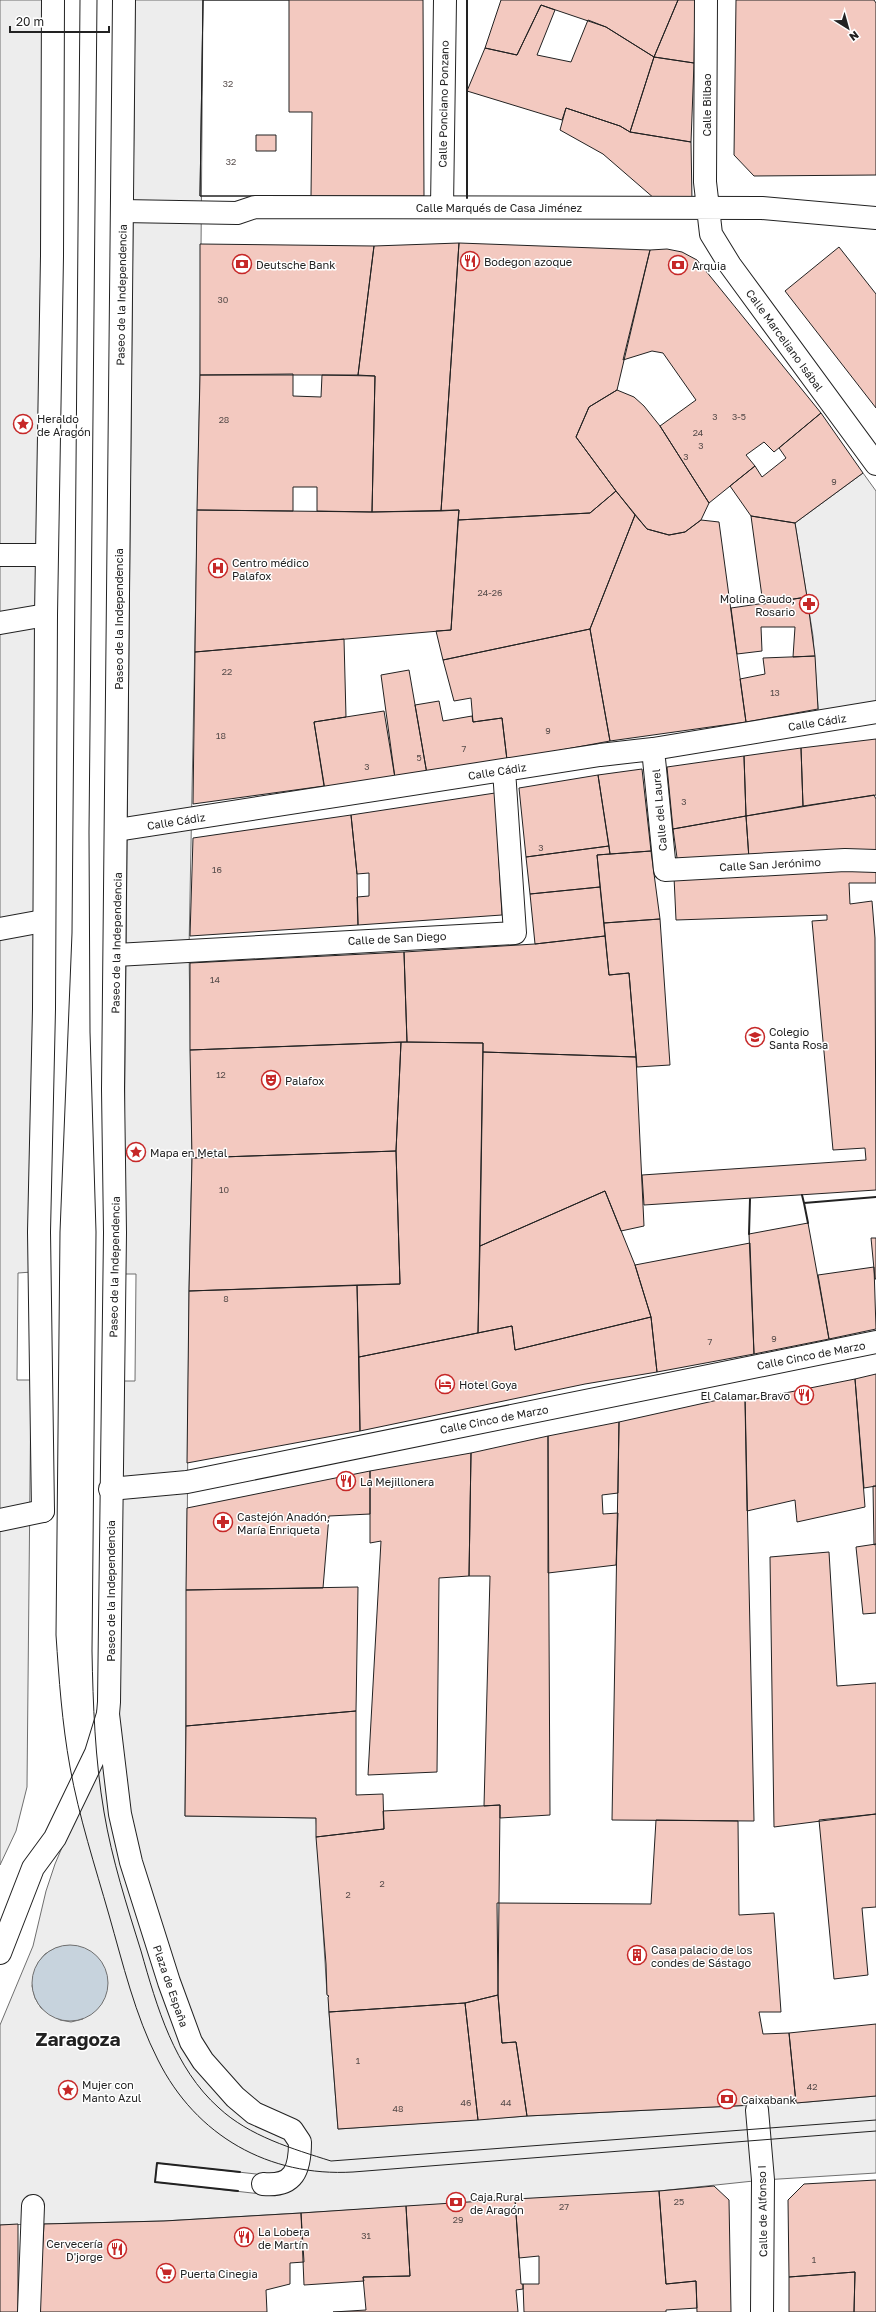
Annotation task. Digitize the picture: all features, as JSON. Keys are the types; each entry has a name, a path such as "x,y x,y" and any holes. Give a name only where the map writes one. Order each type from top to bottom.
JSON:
{"street":[{"path":"0,1520 43,1511 39,1232 46,615 52,256 53,0"},
{"name":"Paseo de la Independencia","path":"0,1953 33,1868 55,1838 68,1815 96,1753 108,1714 110,1489 115,1233 114,1089 124,0"},
{"name":"Calle Ponciano Ponzano","path":"442,207 445,0"},
{"name":"Calle Bilbao","path":"706,0 705,182 709,209"},
{"name":"Calle Marqués de Casa Jiménez","path":"122,211 237,213 255,207 762,208 844,213 876,218"},
{"name":"Calle Marceliano Isábal","path":"709,209 712,234 730,265 876,464"},
{"path":"0,555 38,554"},
{"path":"0,622 46,615"},
{"name":"Calle Cádiz","path":"117,830 600,755 654,749 876,712"},
{"name":"Calle del Laurel","path":"654,749 665,870"},
{"name":"Calle de San Diego","path":"116,954 515,933 504,770"},
{"name":"Calle San Jerónimo","path":"665,870 845,860 876,861"},
{"path":"0,929 43,921"},
{"name":"Calle Cinco de Marzo","path":"110,1489 187,1482 876,1342"},
{"name":"Plaza de España","path":"108,1714 120,1814 131,1862 169,1982 191,2042 203,2061 235,2097 254,2113 292,2130 300,2142 296,2170 292,2178 284,2183 275,2185 263,2184"},
{"name":"Calle de Alfonso I","path":"757,2110 763,2180 762,2312"},
{"path":"29,2312 33,2206"}],"shaded area":[{"path":"0,0 43,0 32,1272 18,1273 17,1380 31,1380 27,1787 16,1831 0,1865"},
{"path":"135,0 203,0 200,375 189,949 192,1158 189,1291 185,1816 316,1818 327,1994 329,1996 338,2129 527,2116 796,2103 876,2096 876,2173 763,2180 659,2191 301,2213 164,2221 0,2225 0,2025 33,1946 46,1891 55,1864 105,1746 122,1381 135,1381 136,1274 123,1274","holes":["68,1946 79,1947 83,2019 71,2022 60,2020 41,2008 35,1998 32,1986 38,1963 45,1954 56,1948","157,2163 265,2175 261,2194 155,2182"]},
{"path":"863,473 876,491 876,712 819,721 813,636 795,523"},
{"path":"70,1945 84,1948 97,1956 105,1969 108,1983 105,1997 97,2010 84,2018 70,2021 56,2018 43,2010 35,1997 32,1983 35,1969 43,1956 56,1948"}],"building":[{"path":"203,0 289,0 289,112 312,112 311,196 200,196","holes":["256,135 276,135 276,151 256,151"]},
{"path":"203,0 423,0 424,196 200,196"},
{"path":"501,0 678,0 654,57 606,27 541,5 517,55 485,48"},
{"path":"678,0 695,0 694,63 654,57"},
{"path":"736,0 874,0 876,3 876,175 754,176 734,155"},
{"path":"541,5 555,10 537,55 571,62 588,20 606,27 654,57 630,132 620,126 566,108 562,120 467,91 485,48 517,55"},
{"path":"654,57 694,63 691,142 630,132"},
{"path":"566,108 620,126 630,132 691,142 692,201 655,199 603,154 560,130"},
{"path":"459,243 441,511 372,512 375,376 358,375 374,246"},
{"path":"459,243 650,250 617,390 589,407 576,437 616,491 590,513 458,520 459,510 441,511"},
{"path":"200,244 374,246 358,375 200,375"},
{"path":"839,247 876,294 876,408 785,291"},
{"path":"667,249 682,252 697,260 821,413 774,452 764,442 746,455 755,466 709,503 660,426 696,400 663,353 652,351 623,360 650,250"},
{"path":"293,374 293,396 321,397 322,375 375,376 372,512 317,511 317,487 293,487 293,511 197,510 200,375"},
{"path":"617,390 634,397 644,406 660,426 709,503 701,520 685,532 669,535 647,529 616,491 576,437 589,407"},
{"path":"821,413 863,473 795,523 751,516 730,486 755,466 762,477 786,458 779,448"},
{"path":"616,491 635,515 590,629 443,660 436,631 451,630 458,520 590,513"},
{"path":"197,510 372,512 459,510 451,630 195,652"},
{"path":"635,515 647,529 669,535 685,532 701,520 719,522 746,722 610,741 590,629"},
{"path":"751,516 795,523 807,597 763,604"},
{"path":"807,597 815,656 793,657 795,627 761,627 762,651 737,654 731,608"},
{"path":"590,629 610,741 507,760 502,718 473,722 471,698 454,701 443,660"},
{"path":"344,639 346,717 314,722 324,786 193,804 195,652"},
{"path":"815,656 818,709 746,722 740,679 765,674 763,658"},
{"path":"409,670 427,774 395,778 381,675"},
{"path":"439,701 443,721 472,716 473,722 502,718 507,760 427,774 415,705"},
{"path":"384,711 395,778 325,790 314,722"},
{"path":"876,739 876,795 803,806 801,748"},
{"path":"801,748 803,806 746,816 744,756"},
{"path":"744,756 746,816 673,829 667,767"},
{"path":"642,769 651,851 610,854 598,775"},
{"path":"598,775 609,846 526,857 519,788"},
{"path":"495,793 502,915 358,925 357,897 369,896 369,873 357,874 351,815"},
{"path":"874,795 876,799 876,857 749,859 746,816"},
{"path":"351,815 357,874 358,925 190,936 193,838"},
{"path":"746,816 749,859 678,865 673,829"},
{"path":"609,846 610,854 597,855 600,887 530,894 526,857"},
{"path":"651,851 660,919 604,923 597,855"},
{"path":"876,869 876,883 849,883 850,904 872,901 875,938 876,1190 644,1205 642,1175 866,1160 865,1148 833,1150 812,921 827,920 827,915 676,920 674,877"},
{"path":"600,887 605,936 535,944 530,894"},
{"path":"660,919 670,1065 637,1067 629,973 609,975 604,923"},
{"path":"605,936 609,975 629,973 636,1057 483,1052 483,1043 407,1042 404,952 535,944"},
{"path":"404,952 407,1042 190,1050 190,963"},
{"path":"401,1042 483,1043 478,1333 359,1357 357,1285 400,1284 396,1151"},
{"path":"401,1042 396,1151 192,1158 190,1050"},
{"path":"483,1052 636,1057 644,1226 621,1231 605,1191 480,1246"},
{"path":"396,1151 400,1284 189,1291 192,1158"},
{"path":"605,1191 635,1265 651,1317 515,1350 512,1326 478,1333 480,1246"},
{"path":"808,1223 829,1339 754,1354 749,1234"},
{"path":"871,1238 876,1238 876,1279 875,1279"},
{"path":"750,1243 754,1354 657,1372 651,1317 635,1265"},
{"path":"874,1267 876,1329 829,1339 818,1275"},
{"path":"357,1285 360,1431 187,1463 189,1291"},
{"path":"651,1317 657,1372 585,1384 360,1431 359,1357 512,1326 515,1350"},
{"path":"876,1374 876,1486 864,1488 855,1379"},
{"path":"855,1379 865,1507 797,1522 795,1500 747,1511 745,1401"},
{"path":"745,1394 754,1821 612,1820 619,1422"},
{"path":"619,1422 618,1493 602,1495 603,1514 618,1513 616,1565 548,1573 548,1436"},
{"path":"548,1436 550,1815 500,1818 500,1805 484,1806 490,1576 469,1576 471,1453"},
{"path":"471,1453 469,1576 439,1578 437,1772 368,1775 381,1541 370,1543 370,1471"},
{"path":"370,1471 370,1514 329,1516 323,1588 186,1590 187,1508"},
{"path":"873,1486 876,1486 876,1544 874,1545"},
{"path":"876,1544 876,1613 863,1614 856,1547"},
{"path":"829,1552 837,1686 876,1683 876,1814 774,1827 770,1557"},
{"path":"358,1587 356,1711 186,1726 186,1590"},
{"path":"356,1711 356,1795 383,1794 384,1829 316,1837 316,1818 185,1816 186,1726"},
{"path":"500,1805 498,1995 465,2003 329,2012 316,1837 384,1829 383,1811"},
{"path":"876,1814 876,1907 862,1908 868,1975 834,1979 819,1820"},
{"name":"Casa palacio de los condes de Sástago","path":"656,1820 738,1821 739,1915 774,1913 781,2012 759,2012 763,2034 789,2033 796,2103 527,2116 516,2042 502,2043 498,1995 497,1903 651,1904"},
{"path":"498,1995 502,2043 516,2042 527,2116 478,2120 465,2003"},
{"path":"465,2003 478,2120 338,2129 329,2012"},
{"path":"876,2024 876,2096 796,2103 789,2033"},
{"path":"876,2180 876,2312 854,2312 855,2272 789,2277 788,2200 804,2184"},
{"path":"714,2186 729,2200 731,2312 697,2312 696,2281 666,2284 659,2191"},
{"path":"659,2191 666,2284 696,2281 697,2308 666,2310 666,2312 524,2312 523,2284 539,2284 539,2256 519,2258 515,2199"},
{"path":"515,2199 521,2284 523,2284 523,2289 516,2290 518,2312 333,2312 366,2310 363,2277 410,2276 406,2206"},
{"path":"406,2206 410,2276 363,2277 364,2281 304,2285 301,2213"},
{"name":"Puerta Cinegia","path":"301,2213 304,2262 290,2263 290,2284 266,2290 267,2312 39,2312 44,2224 164,2221"},
{"path":"18,2224 18,2312 0,2312 0,2225"},
{"path":"855,2272 854,2312 789,2312 789,2277"}],"tram line":[{"path":"80,0 72,933 60,1232 56,1635 63,1718 74,1786 88,1841 136,2007 158,2060 174,2087 193,2110 214,2130 238,2146 264,2159 292,2167 322,2172 353,2172 876,2131"},
{"path":"97,0 89,832 90,1032 96,1232 92,1651 93,1691 98,1772 107,1830 125,1900 161,2015 169,2036 190,2074 203,2092 219,2108 231,2118 258,2134 331,2161 876,2120"}],"wall":[{"path":"467,0 467,198"},
{"path":"802,1195 804,1203"},
{"path":"808,1223 804,1203 876,1197"},
{"path":"749,1234 750,1199"},
{"path":"238,2191 155,2182 157,2163 240,2172"}],"place":[{"name":"Bodegon azoque","path":"470,261"},
{"name":"Deutsche Bank","path":"242,264"},
{"name":"Arquia","path":"678,265"},
{"name":"Heraldo de Aragón","path":"23,424"},
{"name":"Centro médico Palafox","path":"218,568"},
{"name":"Molina Gaudo, Rosario","path":"809,604"},
{"name":"Colegio Santa Rosa","path":"755,1037"},
{"name":"Palafox","path":"271,1080"},
{"name":"Mapa en Metal","path":"136,1152"},
{"name":"Hotel Goya","path":"445,1384"},
{"name":"El Calamar Bravo","path":"804,1395"},
{"name":"La Mejillonera","path":"346,1481"},
{"name":"Castejón Anadón, María Enriqueta","path":"223,1522"},
{"name":"Casa palacio de los condes de Sástago","path":"637,1955"},
{"name":"Mujer con Manto Azul","path":"68,2090"},
{"name":"Caixabank","path":"727,2099"},
{"name":"Caja Rural de Aragón","path":"456,2202"},
{"name":"La Lobera de Martín","path":"244,2237"},
{"name":"Cervecería D'jorge","path":"117,2249"},
{"name":"Puerta Cinegia","path":"166,2273"}],"district":[{"name":"Zaragoza","path":"78,2038"}]}
